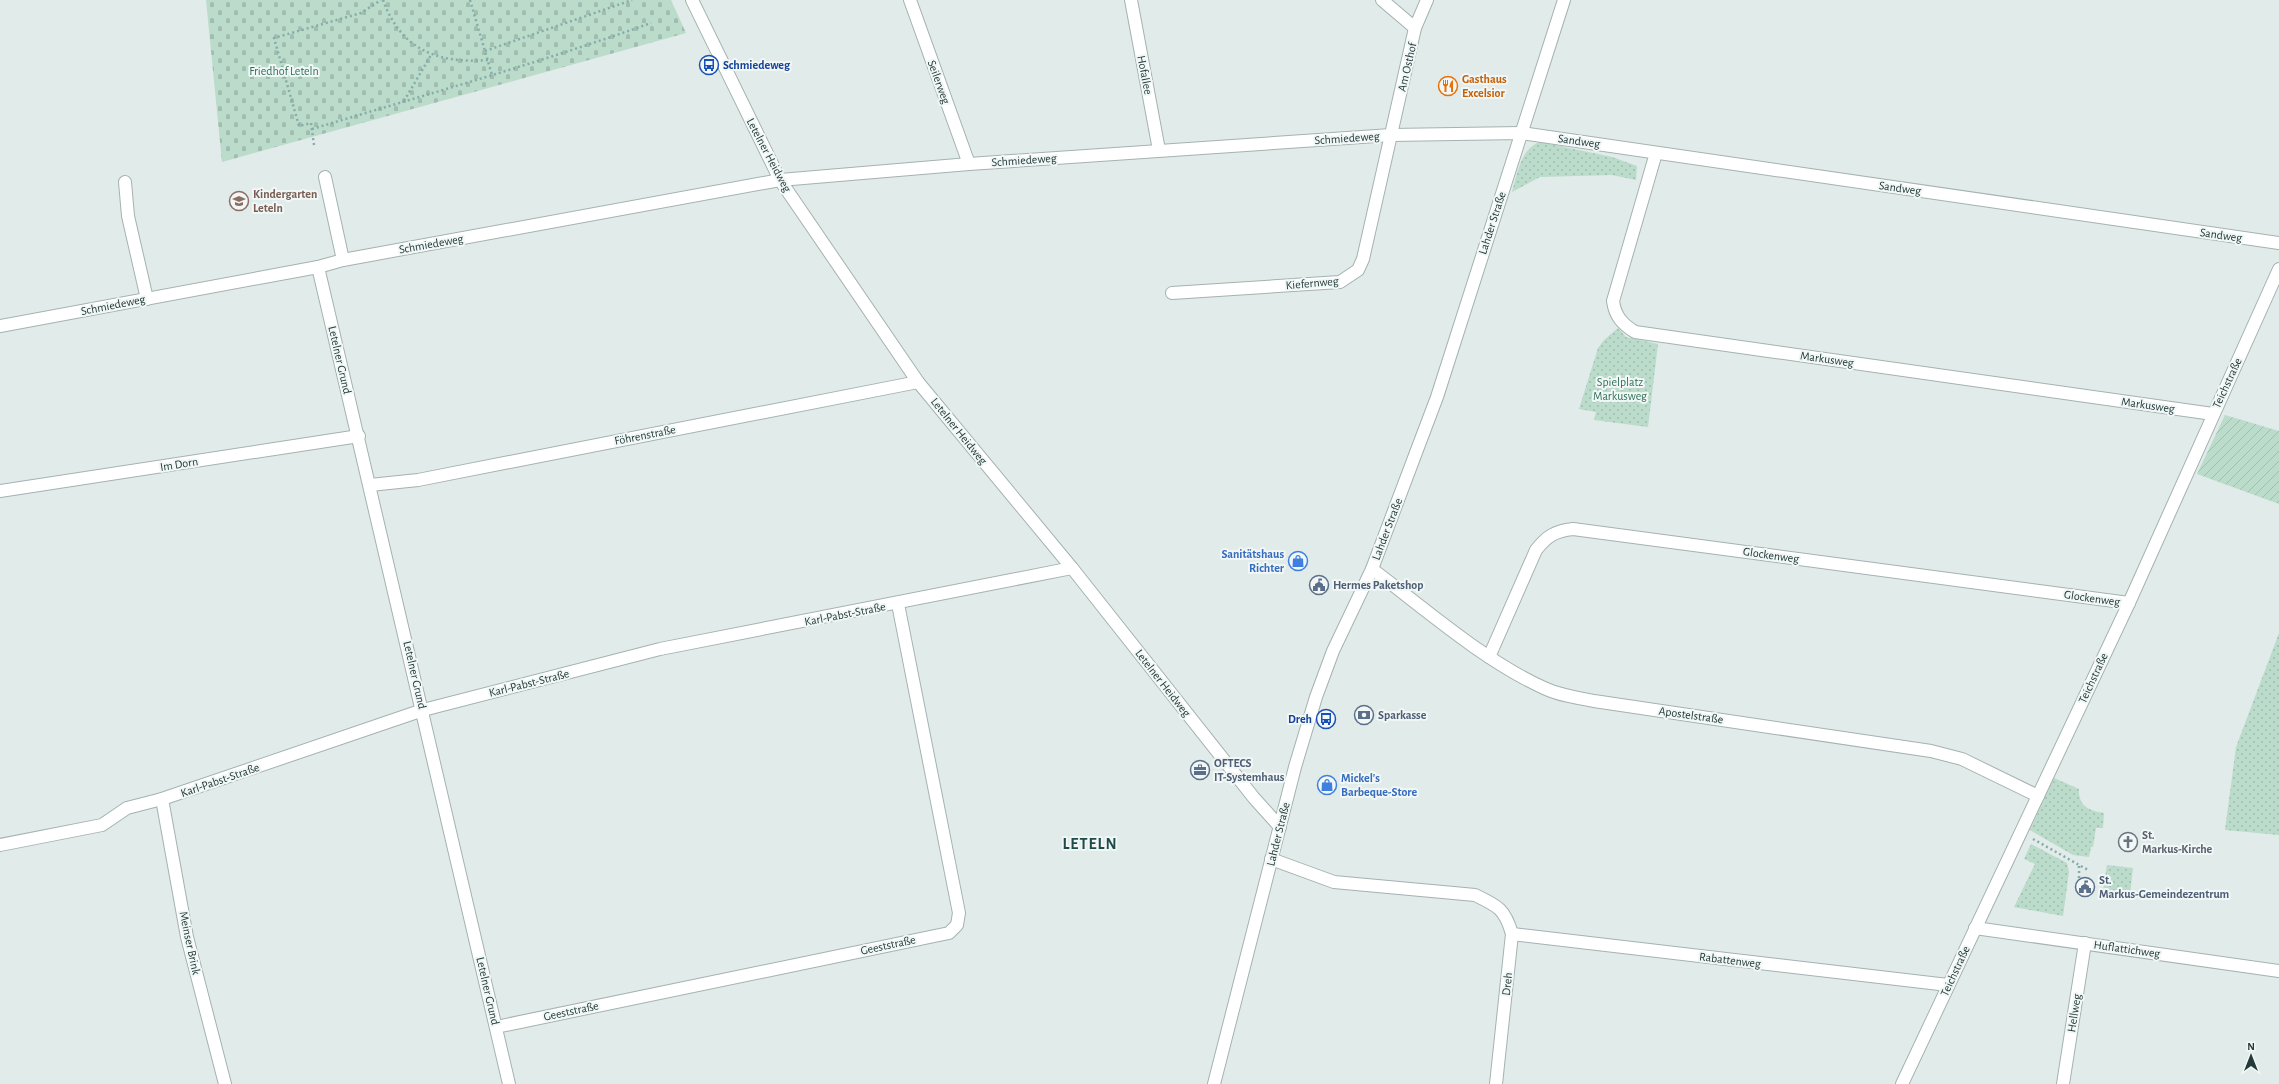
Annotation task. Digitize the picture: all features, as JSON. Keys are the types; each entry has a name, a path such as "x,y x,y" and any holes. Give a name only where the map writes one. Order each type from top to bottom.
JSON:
{"street":[{"name":"Letelner Heidweg","path":"692,0 780,180 918,382 1072,568 1254,798 1280,827"},
{"name":"Seilerweg","path":"910,0 969,164"},
{"name":"Hofallee","path":"1131,0 1160,150"},
{"path":"1382,0 1415,28"},
{"name":"Am Osthof","path":"1391,135 1415,28 1427,0"},
{"name":"Lahder Straße","path":"1214,1084 1271,859 1316,697 1333,651 1372,569 1437,398 1564,0"},
{"name":"Schmiedeweg","path":"0,326 318,267 342,260 780,180 969,164 1391,135 1521,133"},
{"name":"Sandweg","path":"1521,133 2279,243"},
{"name":"Kiefernweg","path":"1172,293 1340,282 1351,276 1358,270 1363,259 1391,135"},
{"name":"Markusweg","path":"1656,153 1613,301 1614,312 1618,318 1634,332 2213,414"},
{"path":"325,177 342,260"},
{"path":"124,182 128,216 147,299"},
{"name":"Letelner Grund","path":"318,267 359,436 509,1084"},
{"name":"Teichstraße","path":"1902,1084 2129,603 2279,269"},
{"name":"Föhrenstraße","path":"370,485 418,480 918,382"},
{"name":"Im Dorn","path":"0,491 359,436"},
{"name":"Glockenweg","path":"1489,657 1536,550 1547,537 1558,531 1574,529 2129,603"},
{"name":"Karl-Pabst-Straße","path":"0,845 102,825 127,808 162,800 423,710 660,649 898,604 1072,568"},
{"name":"Apostelstraße","path":"1372,569 1489,657 1545,689 1569,696 1932,751 1962,759 2038,796"},
{"name":"Geeststraße","path":"496,1027 949,933 957,925 959,913 898,604"},
{"name":"Meinser Brink","path":"162,800 187,937 225,1084"},
{"name":"Dreh","path":"1271,859 1334,882 1475,895 1493,904 1508,917 1512,934 1496,1084"},
{"name":"Huflattichweg","path":"1975,928 2279,971"},
{"name":"Rabattenweg","path":"1512,934 1948,985"},
{"name":"Hellweg","path":"2063,1084 2085,943"}],"path":[{"path":"314,145 311,123 299,126 274,38 361,12 382,0 394,21 406,37 431,56 467,62 488,60"},
{"path":"470,0 492,75"},
{"path":"486,51 632,0"},
{"path":"312,129 492,75 651,23"},
{"path":"404,102 431,56"},
{"path":"2020,832 2088,870"},
{"path":"2079,866 2079,883"}],"green space":[{"name":"Friedhof Leteln","path":"206,0 671,0 686,33 222,162"},
{"path":"1540,142 1612,157 1637,166 1636,180 1612,175 1540,177 1512,192 1518,170 1524,156 1528,150"},
{"name":"Spielplatz Markusweg","path":"1618,328 1626,337 1658,344 1648,427 1594,420 1596,412 1579,409 1598,348 1604,340"},
{"path":"2225,415 2279,431 2279,504 2197,474"},
{"path":"2279,633 2279,835 2225,830 2236,747"},
{"path":"2054,778 2079,789 2080,800 2086,807 2094,811 2104,813 2103,828 2096,828 2093,847 2091,847 2089,857 2073,855 2030,830"},
{"path":"2031,844 2067,863 2069,872 2063,916 2014,907 2035,864 2024,859"},
{"path":"2107,865 2133,868 2130,894 2103,890"}],"place":[{"name":"Schmiedeweg","path":"709,65"},
{"name":"Gasthaus Excelsior","path":"1448,86"},
{"name":"Kindergarten Leteln","path":"239,201"},
{"name":"Sanitätshaus Richter","path":"1298,561"},
{"name":"Hermes Paketshop","path":"1319,585"},
{"name":"Sparkasse","path":"1364,715"},
{"name":"Dreh","path":"1326,719"},
{"name":"OFTECS IT-Systemhaus","path":"1200,770"},
{"name":"Mickel's Barbeque-Store","path":"1327,785"},
{"name":"St. Markus-Kirche","path":"2128,842"},
{"name":"St. Markus-Gemeindezentrum","path":"2085,887"}],"district":[{"name":"LETELN","path":"1090,844"}]}
